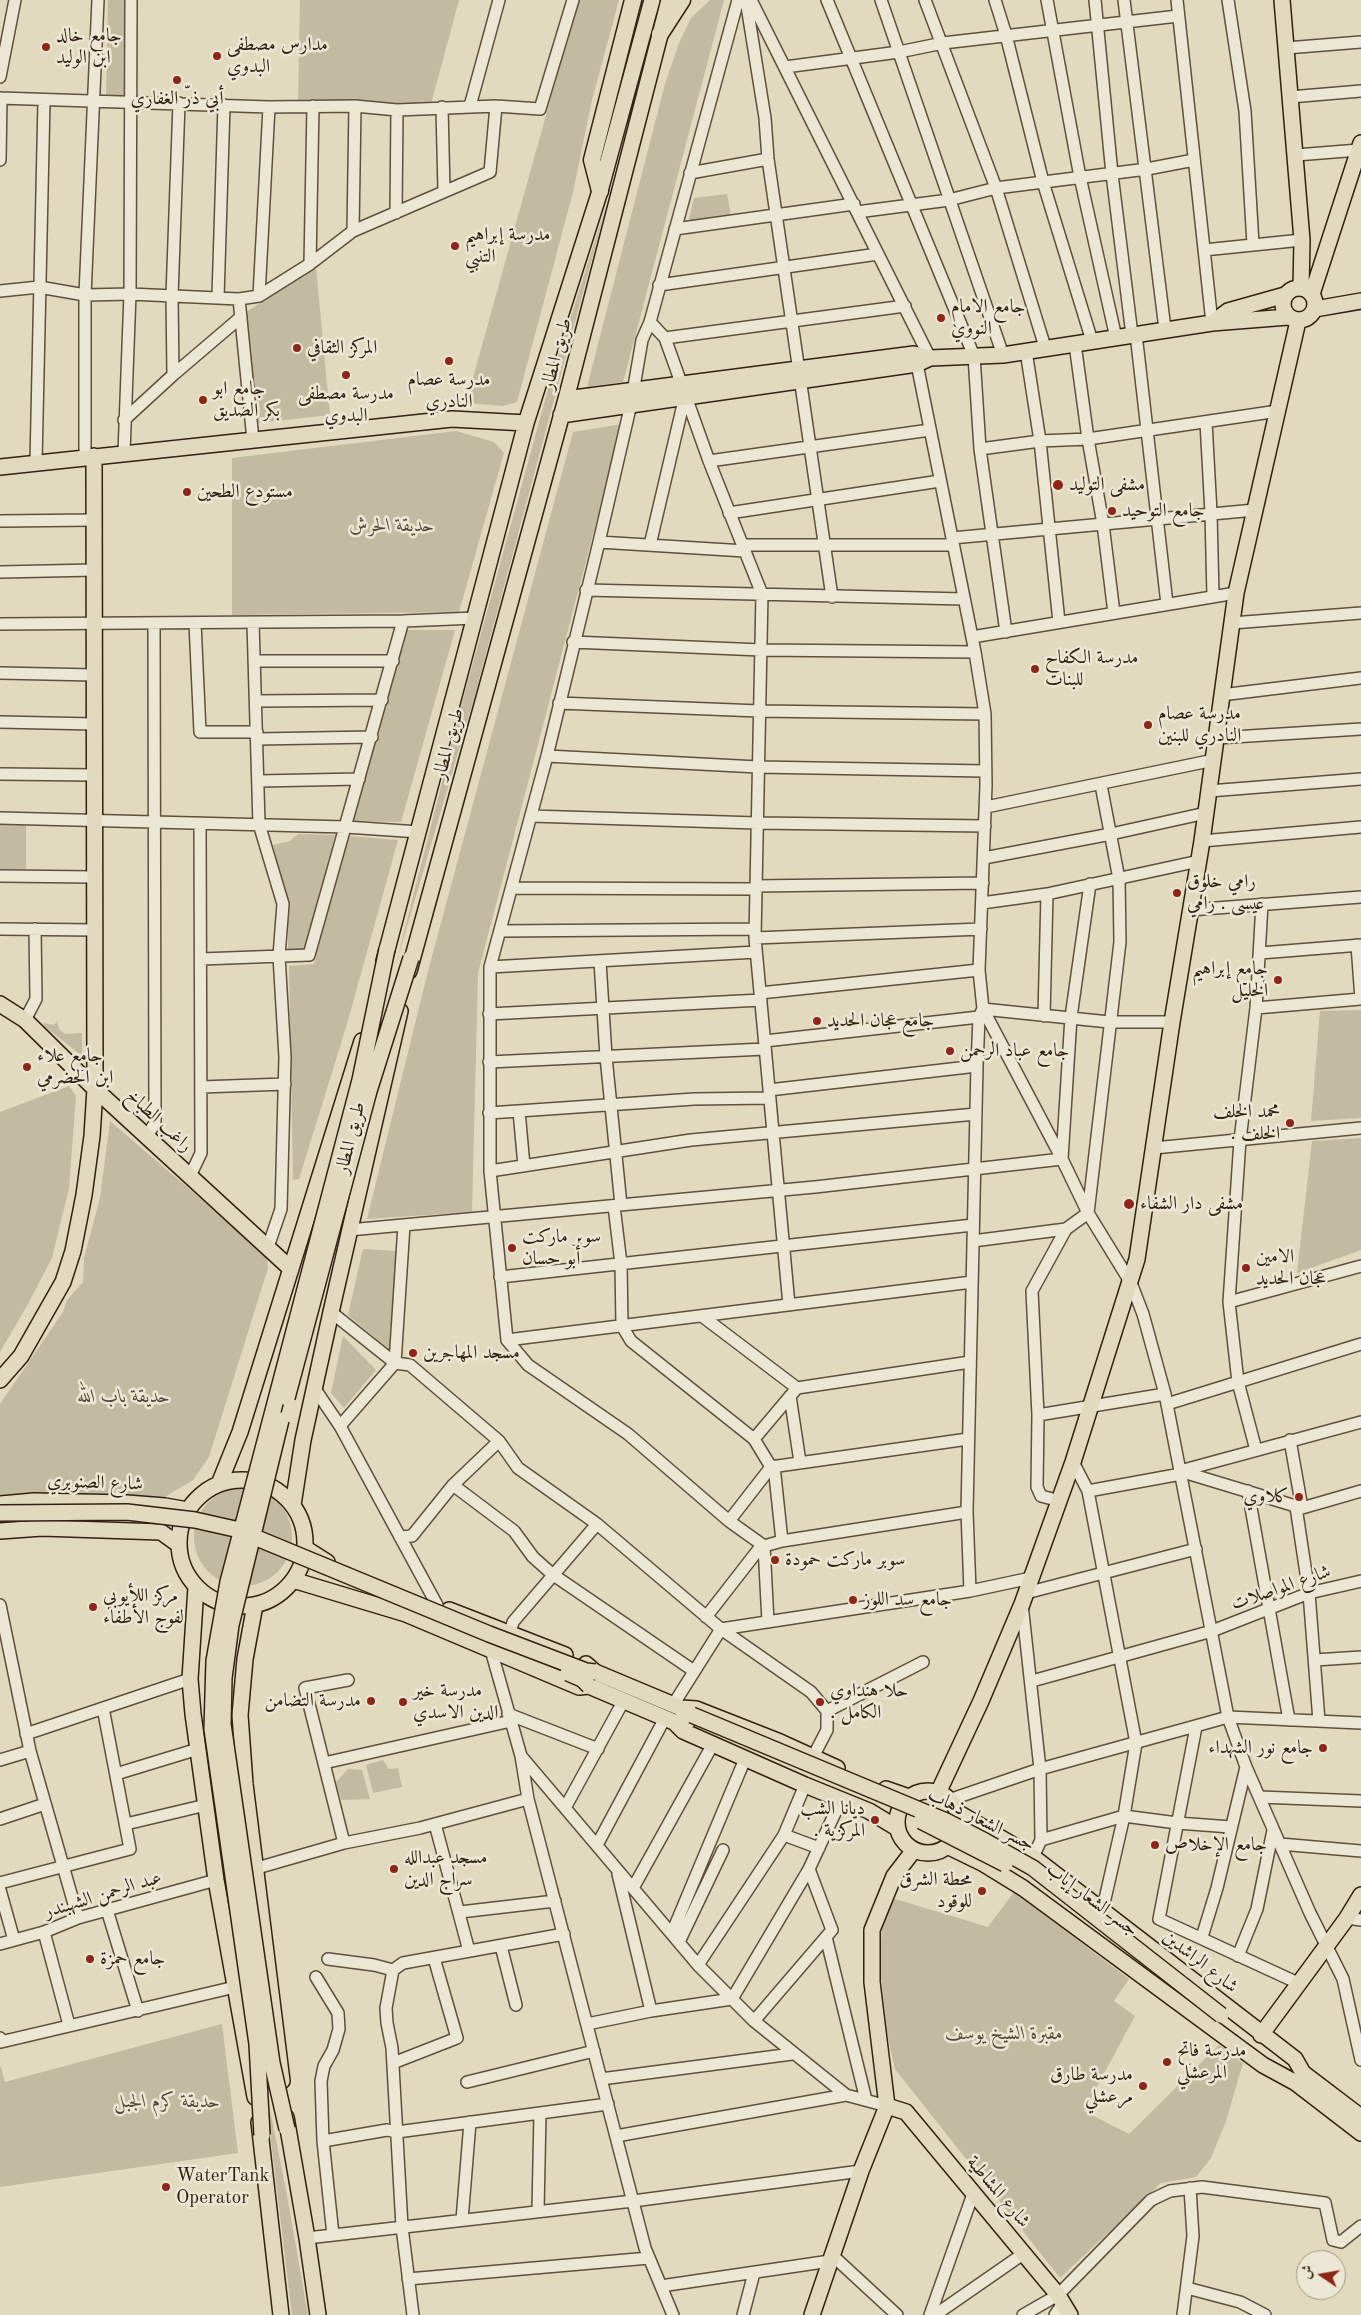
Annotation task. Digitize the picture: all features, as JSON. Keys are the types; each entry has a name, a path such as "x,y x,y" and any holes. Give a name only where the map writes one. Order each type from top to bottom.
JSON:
{"highway":[{"path":"600,191 592,160 634,0"},
{"path":"660,34 682,0"}],"main road":[{"name":"طريق المطار","path":"219,1484 235,1446 351,1080 419,832 526,423 600,191 652,0"},
{"name":"طريق المطار","path":"293,1505 304,1440 331,1312 383,1090 411,958 566,399 669,0"},
{"path":"561,415 632,398 800,375 914,354 924,361 1002,355 1212,323 1308,318 1309,297 1302,240 1282,0"},
{"path":"1309,297 1360,146"},
{"path":"1212,323 1228,311 1285,295 1290,291 1309,297 1361,301"},
{"path":"1285,295 1282,307 1293,319"},
{"path":"948,1802 923,1791 909,1797 898,1814 897,1828 903,1841 914,1850 931,1853 947,1846 957,1831 948,1802 981,1701 1026,1592 1073,1462 1130,1283 1141,1237 1172,1022 1214,760 1221,694 1236,593 1278,411 1293,319"},
{"path":"566,399 632,398"},
{"path":"0,467 452,419 526,423"},
{"path":"0,1380 21,1356 63,1282 84,1195 92,1136 95,1089 94,520 89,457"},
{"path":"281,2315 262,2135 256,2044 212,1729 214,1661 228,1582 360,1080 387,949"},
{"path":"318,2315 307,2238 287,2129 272,2063 223,1724 224,1678 231,1625 285,1405 369,1091 411,958"},
{"name":"راغب الطباخ","path":"0,1004 25,1020 95,1089 291,1269"},
{"path":"244,1479 271,1486 293,1505 304,1528 305,1548 301,1565 293,1580 283,1592 270,1600 255,1605 234,1606 213,1600 196,1587 187,1574 181,1560 179,1545 181,1527 188,1510 201,1494 219,1484 244,1479"},
{"name":"شارع الصنوبري","path":"0,1504 34,1500 127,1503 188,1510"},
{"path":"125,1530 127,1503"},
{"path":"0,1514 128,1512 196,1520 235,1529 489,1634 586,1671 592,1679 624,1700 679,1715 696,1709 909,1797"},
{"path":"0,1521 132,1519 194,1527 265,1549 513,1649 582,1679 592,1679 679,1715"},
{"path":"0,1531 42,1528 161,1532 179,1545"},
{"path":"305,1548 333,1565 588,1664 592,1679"},
{"path":"293,1580 406,1614 580,1687 592,1679"},
{"path":"196,1587 190,1678 198,1749 216,1880 262,2135"},
{"path":"255,1605 245,1660 240,1715 245,1784 257,1868 287,2129"},
{"path":"679,1715 683,1731 882,1817 897,1828"},
{"name":"جسر الشعار ذهاب","path":"679,1715 946,1820 1033,1868 1218,2017 1300,2078"},
{"name":"شارع الراشدين","path":"948,1802 1033,1857 1260,2035 1295,2059 1300,2078 1361,2133"},
{"name":"شارع الراشدين","path":"947,1846 984,1864 1023,1888 1263,2064 1300,2078 1361,2117"},
{"path":"813,2314 861,2171 887,2106 872,1982 872,1930 894,1876 914,1850"},
{"path":"1260,2035 1326,1943 1354,1919 1361,1895"},
{"name":"شارع المشاطية","path":"887,2106 906,2112 1024,2254 1061,2307"}],"street":[{"path":"0,77 15,0"},
{"path":"89,457 86,295 98,0"},
{"path":"124,453 130,294 131,0"},
{"path":"470,106 499,0"},
{"path":"0,160 1,98 44,101 179,103 269,107 355,106 396,110 470,106 540,108 573,0"},
{"path":"738,0 650,322 642,340 632,398 599,542 531,816 490,967 489,1112 490,1172 507,1340 528,1364 628,1434 729,1521 763,1545"},
{"path":"746,0 765,118 768,159 832,597"},
{"path":"751,0 904,306 924,361 930,430 975,652 985,714 986,808 979,970 981,1013 977,1066 968,1439 967,1512 970,1591"},
{"path":"827,0 974,356 980,448 1006,632"},
{"path":"881,0 1002,355"},
{"path":"926,0 996,188 1045,347"},
{"path":"995,0 1006,35 1043,182 1092,342"},
{"path":"1047,0 1054,28 1080,177 1116,338"},
{"path":"1095,0 1112,174 1147,432 1167,604"},
{"path":"1124,0 1147,169 1165,329"},
{"path":"1177,0 1212,323"},
{"path":"1228,0 1245,111 1253,244"},
{"path":"785,67 851,59 943,43 1054,28 1178,16"},
{"path":"1286,48 1361,42"},
{"path":"1290,97 1361,91"},
{"path":"36,462 44,101"},
{"path":"173,375 172,296 179,103"},
{"path":"218,298 224,105"},
{"path":"310,264 313,106"},
{"path":"353,231 355,106"},
{"path":"0,291 39,287 86,295 130,294 239,299 259,296 310,264 353,231 490,172 496,106"},
{"path":"259,296 269,107"},
{"path":"442,107 444,191"},
{"path":"396,110 396,213"},
{"path":"1296,155 1360,146"},
{"path":"690,173 768,159"},
{"path":"675,229 777,215 949,200 996,188 1112,174 1194,160"},
{"path":"1204,250 1302,240"},
{"path":"659,285 878,254"},
{"path":"239,299 253,440"},
{"path":"665,338 904,306"},
{"path":"124,420 173,375 241,318"},
{"path":"650,322 665,338 709,461 762,594 755,934 789,1304"},
{"path":"1075,344 1088,439 1103,524 1114,613"},
{"path":"1026,351 1040,441 1059,622"},
{"path":"650,546 683,391"},
{"path":"980,448 1147,432 1278,411"},
{"path":"1206,422 1211,513 1212,596"},
{"path":"709,461 930,430"},
{"path":"729,512 940,481"},
{"path":"599,542 650,546 743,548 952,542 992,534 1255,510"},
{"path":"0,521 94,520"},
{"path":"0,572 94,570"},
{"path":"586,590 964,599"},
{"path":"972,637 1236,593"},
{"path":"1232,623 1361,613"},
{"path":"0,624 254,623 475,618"},
{"path":"201,958 309,955 404,621"},
{"path":"147,1136 155,1123 154,622"},
{"path":"195,623 200,732 372,737"},
{"path":"254,623 259,824 283,904 280,956 285,1084 281,1209 268,1247"},
{"path":"573,642 760,650 975,652"},
{"path":"255,661 393,661"},
{"path":"0,673 94,675"},
{"path":"1221,694 1361,678"},
{"path":"256,701 382,700"},
{"path":"559,703 759,711 985,714"},
{"path":"0,722 94,724"},
{"path":"1217,738 1361,729"},
{"path":"546,756 758,767 986,771"},
{"path":"986,808 1214,760"},
{"path":"0,774 94,775"},
{"path":"1209,791 1361,779"},
{"path":"258,781 360,780"},
{"path":"1060,1500 1046,1498 1038,1492 1038,1415 1032,1291 1066,1229 1088,1213 1109,1022 1120,942 1119,879 1101,784"},
{"path":"984,858 1111,834 1206,813"},
{"path":"531,816 757,823 985,826"},
{"path":"0,818 259,824 419,832"},
{"path":"190,1176 201,1153 200,823"},
{"path":"1202,841 1361,827"},
{"path":"982,903 1047,894 1199,861"},
{"path":"0,876 95,876"},
{"path":"512,888 756,888 983,883"},
{"path":"1062,1159 1071,1017 1090,884"},
{"path":"1044,1016 1047,894"},
{"path":"1190,910 1361,897"},
{"path":"1256,1450 1238,1382 1229,1302 1240,1140 1256,1008 1262,904"},
{"path":"0,929 95,930"},
{"path":"500,931 755,934 981,929"},
{"path":"25,1020 36,999 35,930"},
{"path":"1256,1008 1361,999 1359,945 1260,954"},
{"path":"490,967 756,952"},
{"path":"600,962 606,1057 616,1152 622,1326 631,1341 754,1439 772,1467 782,1541"},
{"path":"489,1014 604,1008 760,996 979,970"},
{"path":"489,1062 606,1057 765,1045 981,1013 1071,1017 1109,1022 1172,1022"},
{"path":"981,1013 1062,1159 1088,1213 1130,1283 1143,1314 1166,1399 1228,1717 1273,1830 1343,1979 1359,2038 1361,2060"},
{"path":"489,1112 769,1094 977,1066"},
{"path":"201,1087 285,1084"},
{"path":"519,1111 524,1166"},
{"path":"490,1172 691,1140 976,1114"},
{"path":"1154,1148 1361,1128"},
{"path":"349,1230 778,1190 1062,1159"},
{"path":"340,1426 395,1363 404,1225"},
{"path":"500,1277 973,1225"},
{"path":"973,1241 1066,1229"},
{"path":"1229,1302 1361,1266"},
{"path":"507,1340 972,1282"},
{"path":"331,1312 395,1363 410,1365 499,1441 518,1468 596,1524 721,1629 811,1692 827,1711 827,1730 813,1757"},
{"path":"702,1316 793,1392 800,1462"},
{"path":"1038,1415 1166,1399 1238,1382 1361,1344"},
{"path":"754,1439 793,1392 970,1362"},
{"path":"315,1389 340,1426 437,1605"},
{"path":"1088,1491 1180,1472 1360,1422 1361,1435"},
{"path":"729,1521 772,1467 968,1439"},
{"path":"1290,1440 1316,1660 1319,1721"},
{"path":"400,1537 412,1536 453,1485 499,1441"},
{"path":"1073,1462 1088,1491 1102,1574 1136,1742 1124,1816 1102,1912"},
{"path":"1180,1472 1248,1490 1299,1507 1361,1491"},
{"path":"453,1485 514,1531 534,1557 552,1574 694,1671"},
{"path":"1248,1490 1289,1720"},
{"path":"706,1617 763,1545 967,1512"},
{"path":"510,1634 513,1622 596,1524"},
{"path":"763,1545 768,1622"},
{"path":"597,1845 679,1715 694,1671 721,1629 970,1591 1026,1592 1196,1549"},
{"name":"شارع المواصلات","path":"1032,1681 1212,1631 1309,1593 1361,1581"},
{"path":"1026,1592 1040,1769 1041,1840 1033,1857"},
{"path":"0,1605 26,1734 78,1918"},
{"path":"491,1650 521,1756 528,1799 633,2200 649,2258 673,2315"},
{"path":"1316,1660 1361,1657"},
{"path":"827,1711 923,1662"},
{"path":"26,1734 190,1678"},
{"path":"344,1842 305,1688 348,1680"},
{"path":"565,1808 624,1700"},
{"path":"0,1883 130,1849 103,1708"},
{"path":"324,1763 509,1717 598,1749"},
{"path":"948,1802 1040,1769 1228,1717 1361,1723"},
{"path":"1196,1727 1160,1920 1202,1937 1238,1956 1298,1983"},
{"path":"633,1888 713,1744"},
{"path":"116,1774 198,1749"},
{"path":"0,1760 30,1750"},
{"path":"521,1756 597,1845 618,1873 698,1965 754,2021 792,2054 846,2095 887,2106"},
{"path":"676,1938 745,1759"},
{"path":"1202,1937 1217,1888 1246,1766"},
{"path":"698,1965 784,1835 805,1785"},
{"path":"1260,1796 1361,1801"},
{"path":"257,1868 344,1842 434,1824 528,1799"},
{"path":"732,1999 810,1869 841,1800"},
{"path":"0,1819 45,1804"},
{"path":"126,1824 206,1805"},
{"path":"1041,1840 1124,1816 1231,1827"},
{"path":"434,1824 460,1912 469,1951"},
{"path":"1238,1956 1257,1909 1273,1830"},
{"path":"784,1835 819,1848"},
{"path":"1280,1844 1361,1851"},
{"path":"676,1938 723,1850"},
{"path":"754,2021 832,1930 810,1869"},
{"path":"618,1873 651,2011"},
{"name":"عبد الرحمن الشهبندر","path":"0,1944 44,1932 78,1918 216,1880"},
{"path":"0,1890 14,1940"},
{"path":"460,1912 555,1901"},
{"path":"107,1910 138,2011"},
{"path":"44,1932 69,2025"},
{"path":"328,1959 365,1963 393,1970 403,1964 564,1934"},
{"path":"826,1937 866,2100"},
{"path":"501,1946 516,2004"},
{"path":"393,2063 457,2038 434,1958"},
{"path":"393,1970 386,2008 393,2063 402,2227 413,2315"},
{"path":"316,1977 338,2013 338,2028 333,2050 324,2066 321,2082 323,2141 334,2235"},
{"path":"0,2038 1,2042 235,1987"},
{"path":"587,2024 651,2011 732,1999"},
{"path":"466,2082 594,2051"},
{"path":"601,2080 792,2054"},
{"path":"616,2136 846,2095"},
{"path":"323,2141 387,2130 397,2132 608,2104"},
{"path":"538,2211 540,2113"},
{"path":"462,2220 470,2122"},
{"path":"307,2238 861,2171"},
{"path":"1023,2315 1061,2307 1151,2200 1170,2191 1202,2187 1325,2203 1333,2240 1341,2242 1361,2226"},
{"path":"1183,2315 1193,2236 1190,2188"},
{"path":"930,2315 973,2194"},
{"path":"935,2315 1024,2254"},
{"path":"408,2279 649,2258"},
{"path":"661,2286 754,2273 831,2258 896,2315"},
{"path":"743,2315 754,2273"},
{"path":"1186,2288 1240,2302 1265,2315"}],"green space":[{"path":"108,0 126,0 124,95 106,95"},
{"path":"300,0 459,0 431,104 298,102"},
{"path":"578,0 619,0 592,100 573,192 517,402 503,406 466,403"},
{"path":"710,0 724,0 623,382 587,387 665,84 679,43 691,18"},
{"path":"727,194 731,216 688,223 694,198"},
{"path":"608,199 473,702 396,964 463,699 547,393"},
{"path":"316,268 330,415 258,423 246,312"},
{"path":"622,424 478,973 472,1212 367,1219 427,975 573,432"},
{"name":"حديقة الحرش","path":"456,431 494,442 504,453 459,612 232,615 232,458"},
{"path":"407,630 455,630 401,822 350,821"},
{"path":"0,824 26,824 26,869 0,869"},
{"path":"298,834 335,835 304,950 288,951 288,906 273,845 290,841"},
{"path":"347,836 398,840 347,1024 299,1179 293,1180 289,966 314,964"},
{"path":"1361,1010 1361,1118 1311,1121 1320,1011"},
{"path":"57,1021 59,1029 65,1034 82,1033 82,1056 43,1025 44,1023 54,1025"},
{"path":"69,1086 76,1096 69,1188 52,1258 0,1352 0,1112"},
{"name":"حديقة باب الله","path":"110,1121 267,1256 268,1268 209,1457 193,1480 163,1498 52,1495 0,1496 0,1404 63,1312 67,1300 83,1282 84,1258 100,1198"},
{"path":"1361,1138 1361,1250 1297,1273 1312,1141"},
{"path":"363,1249 398,1251 391,1351 348,1315"},
{"path":"343,1336 376,1370 344,1408 331,1393"},
{"path":"243,1488 262,1492 278,1502 288,1518 292,1537 288,1556 278,1572 262,1582 243,1586 224,1582 208,1572 198,1556 194,1537 198,1518 208,1502 224,1492"},
{"path":"383,1760 389,1769 398,1768 402,1787 373,1793 366,1765"},
{"path":"348,1769 362,1770 370,1799 341,1800 336,1782"},
{"name":"مقبرة الشيخ يوسف","path":"1014,1892 1129,1979 1114,2001 1135,2016 1084,2111 1129,2134 1219,2045 1243,2063 1226,2121 1211,2158 1196,2177 1161,2183 1060,2278 895,2069 888,2038 879,1961 882,1930 892,1898 988,1927"},
{"name":"حديقة كرم الجبل","path":"222,2024 238,2153 0,2187 0,2064 5,2082"},
{"path":"263,2075 286,2190 308,2315 292,2315"}],"place":[{"name":"جامع خالد ابن الوليد","path":"46,47"},
{"name":"مدارس مصطفى البدوي","path":"217,56"},
{"name":"أبي ذرّ الغفاري","path":"177,80"},
{"name":"مدرسة إبراهيم التنبي","path":"455,246"},
{"name":"جامع الامام النووي","path":"941,318"},
{"name":"المركز الثقافي","path":"297,348"},
{"name":"مدرسة عصام النادري","path":"449,361"},
{"name":"مدرسة مصطفى البدوي","path":"346,375"},
{"name":"جامع ابو بكر الصديق","path":"203,400"},
{"name":"مشفى التوليد","path":"1058,485"},
{"name":"مستودع الطحين","path":"187,492"},
{"name":"جامع التوحيد","path":"1112,511"},
{"name":"مدرسة الكفاح للبنات","path":"1035,669"},
{"name":"مدرسة عصام النادري للبنين","path":"1148,725"},
{"name":"رامي خلوق عيسى . رامي","path":"1177,893"},
{"name":"جامع إبراهيم الخليل","path":"1278,980"},
{"name":"جامع عجان الحديد","path":"817,1021"},
{"name":"جامع عباد الرحمن","path":"950,1051"},
{"name":"جامع علاء ابن الحضرمي","path":"27,1067"},
{"name":"محمد الخلف . الخلف","path":"1290,1123"},
{"name":"مشفى دار الشفاء","path":"1129,1204"},
{"name":"سوبر ماركت أبو حسان","path":"512,1248"},
{"name":"الامين عجان الحديد","path":"1246,1268"},
{"name":"مسجد المهاجرين","path":"413,1353"},
{"name":"كلاوي","path":"1299,1497"},
{"name":"سوبر ماركت حمودة","path":"775,1560"},
{"name":"جامع سد اللوز","path":"853,1600"},
{"name":"مركز اللأيوبي لفوج الأطفاء","path":"93,1607"},
{"name":"مدرسة التضامن","path":"371,1701"},
{"name":"مدرسة خير الدين الاسدي","path":"403,1702"},
{"name":"حلا هنداوي . الكامل","path":"820,1702"},
{"name":"جامع نور الشهداء","path":"1323,1748"},
{"name":"ديانا الشب . المركزية","path":"875,1820"},
{"name":"جامع الإخلاص","path":"1155,1845"},
{"name":"مسجد عبدالله سراج الدين","path":"394,1869"},
{"name":"محطة الشرق للوقود","path":"982,1891"},
{"name":"جامع حمزة","path":"90,1959"},
{"name":"مدرسة فاتح المرعشلي","path":"1167,2062"},
{"name":"مدرسة طارق مرعشلي","path":"1143,2086"},
{"name":"WaterTank Operator","path":"166,2187"}]}
